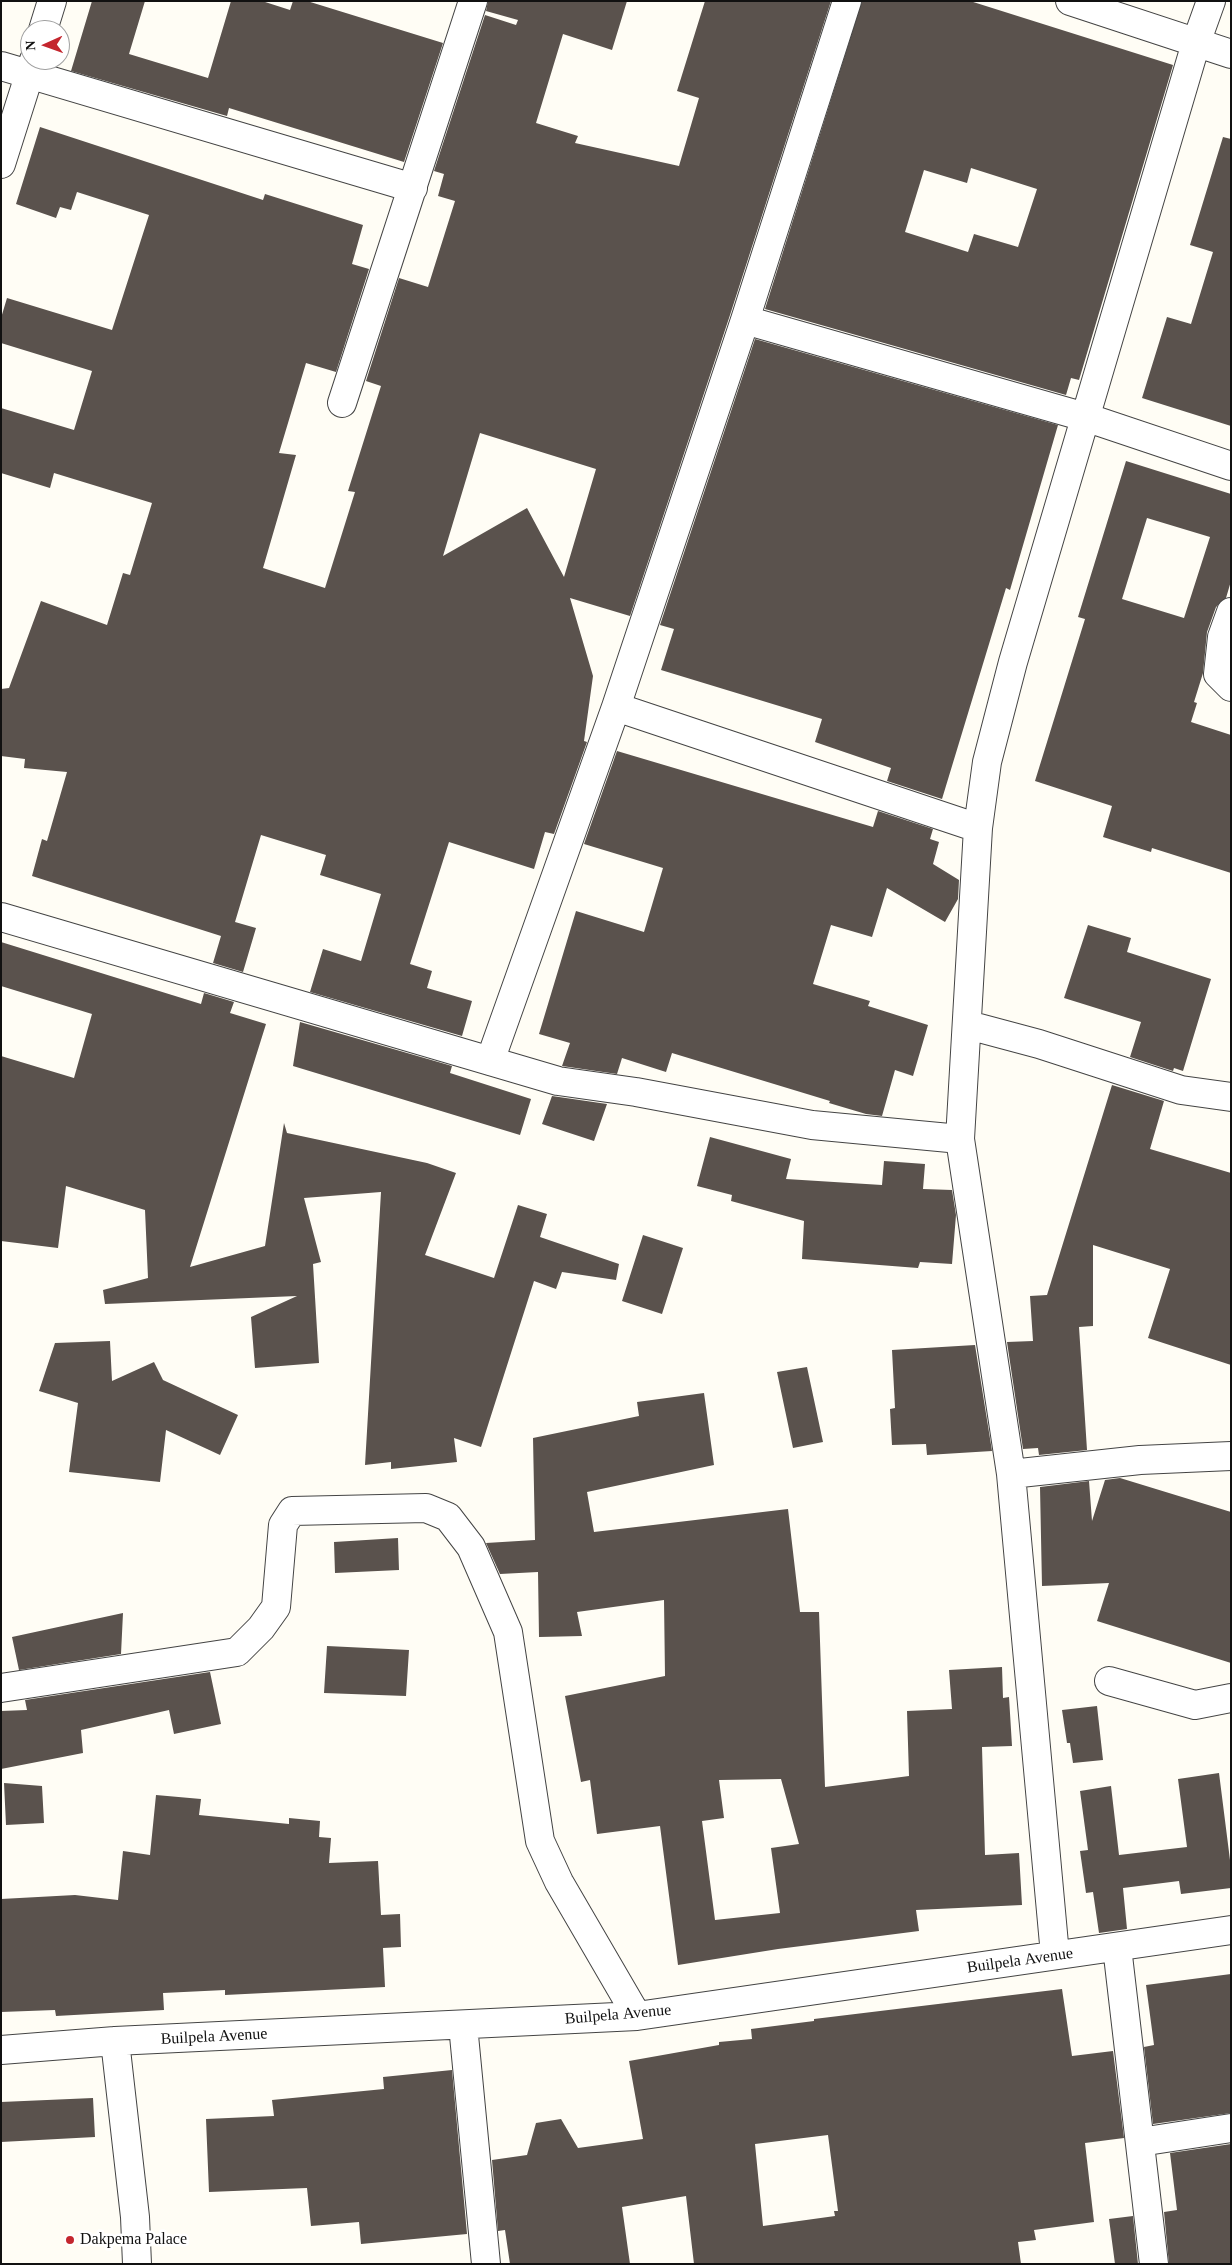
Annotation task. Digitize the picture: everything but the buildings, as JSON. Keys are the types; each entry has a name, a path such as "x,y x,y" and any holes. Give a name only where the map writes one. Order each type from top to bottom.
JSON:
{"street":[{"path":"46,20 52,1"},
{"path":"342,403 473,1"},
{"path":"490,1060 616,707 746,320 847,1"},
{"path":"1070,1 1231,54"},
{"path":"1055,1955 1011,1474 960,1139 978,828 988,762 1013,662 1196,43 1211,1"},
{"path":"1,66 20,67"},
{"path":"1,164 31,70"},
{"path":"41,70 413,188"},
{"path":"746,320 1085,417 1231,466"},
{"path":"1231,612 1222,637 1218,674 1231,687"},
{"path":"616,707 978,828"},
{"path":"1,917 558,1081 636,1092 812,1125 960,1139"},
{"path":"968,1025 1039,1044 1181,1090 1231,1097"},
{"path":"1011,1474 1140,1460 1231,1456"},
{"path":"1,1688 237,1652 261,1628 276,1607 284,1525 292,1511 426,1508 448,1517 471,1547 508,1632 540,1841 559,1882 637,2016"},
{"path":"1109,1681 1195,1705 1231,1698"},
{"name":"Builpela Avenue","path":"1,2050 115,2042 637,2016 1231,1930"},
{"path":"1117,1947 1154,2264"},
{"path":"463,2025 486,2264"},
{"path":"115,2042 135,2216 137,2264"},
{"path":"1140,2142 1231,2128"}],"place":[{"name":"Dakpema Palace","path":"70,2240"}]}
